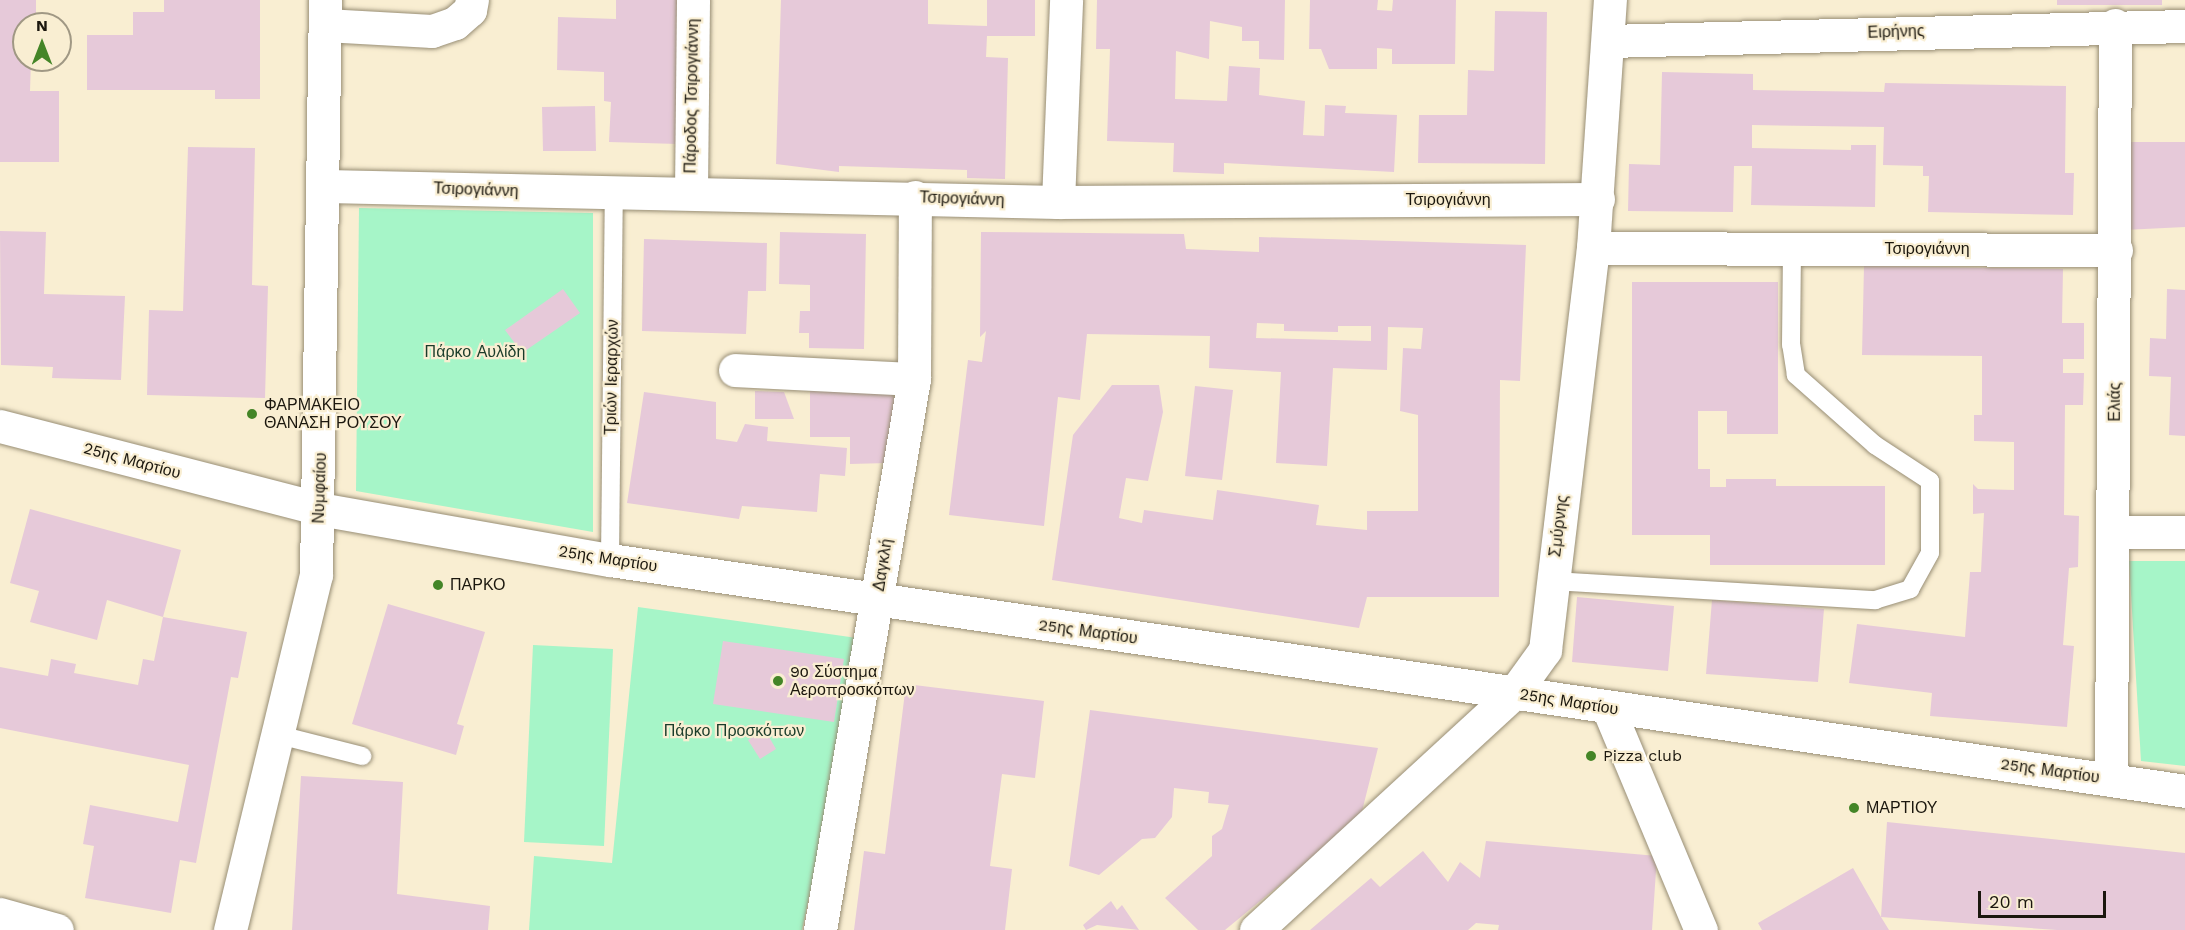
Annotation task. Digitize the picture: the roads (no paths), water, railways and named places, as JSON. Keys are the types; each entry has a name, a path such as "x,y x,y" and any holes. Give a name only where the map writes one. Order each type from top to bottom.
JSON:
{"street":[{"path":"325,13 432,31 455,23 470,10 472,0"},
{"name":"Πάροδος Τσιρογιάννη","path":"691,192 693,0"},
{"path":"1058,202 1066,0"},
{"name":"Σμύρνης","path":"1256,930 1514,693 1545,650 1598,199 1610,0"},
{"name":"Νυμφαίου","path":"230,930 316,575 320,509 326,186 325,13"},
{"name":"Ειρήνης","path":"1608,41 2115,25 2174,17"},
{"name":"Ελιάς","path":"2111,780 2116,250 2115,25"},
{"name":"Τσιρογιάννη","path":"326,186 615,194 691,192 1058,202 1598,199"},
{"name":"Δαγκλή","path":"820,930 914,379 915,198"},
{"name":"Τσιρογιάννη","path":"1593,248 2116,250"},
{"path":"735,370 914,379"},
{"name":"25ης Μαρτίου","path":"0,426 320,509 610,560 877,601 2185,791"},
{"path":"2114,532 2185,532"},
{"path":"1608,708 1701,930"},
{"path":"0,914 57,930"}],"lane":[{"name":"Τριών Ιεραρχών","path":"610,560 615,194"},
{"path":"1553,581 1875,600 1910,589 1930,553 1930,481 1875,445 1796,375 1791,345 1792,249"},
{"path":"279,735 362,756"}],"place":[{"name":"ΦΑΡΜΑΚΕΙΟ ΘΑΝΑΣΗ ΡΟΥΣΟΥ","path":"252,414"},
{"name":"ΠΑΡΚΟ","path":"438,585"},
{"name":"9ο Σύστημα Αεροπροσκόπων","path":"778,681"},
{"name":"Pizza club","path":"1591,756"},
{"name":"ΜΑΡΤΙΟΥ","path":"1854,808"}],"park label":[{"name":"Πάρκο Αυλίδη","path":"475,352"},
{"name":"Πάρκο Προσκόπων","path":"734,731"}]}
